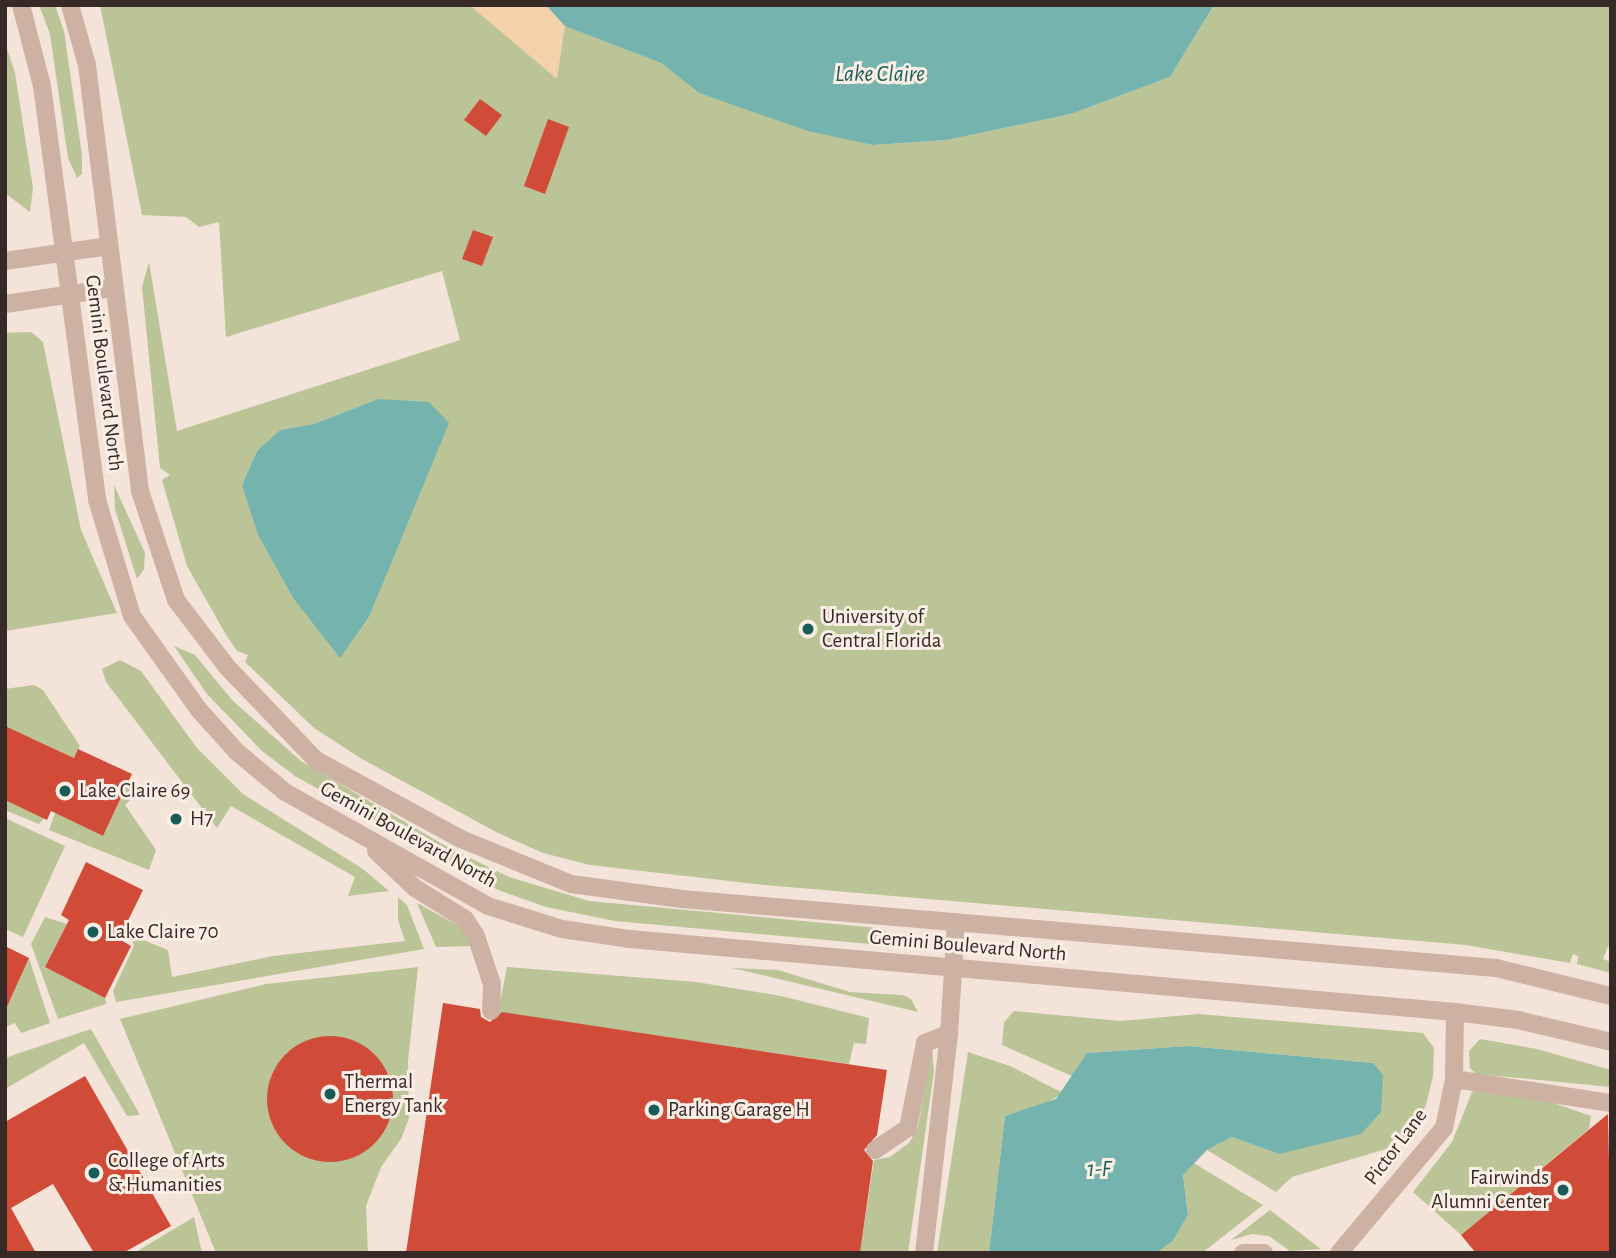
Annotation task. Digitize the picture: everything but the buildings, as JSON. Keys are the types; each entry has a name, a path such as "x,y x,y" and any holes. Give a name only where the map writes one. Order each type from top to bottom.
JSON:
{"street":[{"name":"Gemini Boulevard North","path":"21,5 42,86 97,500 132,616 199,710 237,752 285,792 488,906 562,929 630,939 1455,1012 1518,1020 1611,1042"},
{"name":"Gemini Boulevard North","path":"70,5 87,65 140,491 176,600 226,667 317,760 461,839 571,884 682,899 1496,968 1611,996"},
{"path":"5,261 109,246"},
{"path":"5,304 114,288"},
{"path":"358,834 415,888 465,919 476,936 492,984 491,1011"},
{"path":"924,1253 949,1034 956,922"},
{"name":"Pictor Lane","path":"1339,1253 1444,1128 1454,1079 1455,1012"},
{"path":"875,1150 908,1128 925,1043 949,1034"},
{"path":"1454,1079 1611,1103"},
{"path":"1243,1253 1264,1253"}],"green space":[{"path":"39,5 55,5 64,31 82,155 82,174 77,178 68,158 50,34"},
{"path":"100,5 546,5 566,26 661,63 699,93 873,145 947,140 1071,114 1170,77 1214,5 1611,5 1611,939 1603,959 1611,962 1611,973 1577,964 1578,956 1573,954 1570,963 1466,945 765,885 590,865 543,853 498,833 362,759 314,728 245,662 248,655 237,651 225,633 187,566 162,480 170,475 160,468 142,287 149,262 177,431 460,340 442,271 226,337 219,222 199,227 186,217 142,215","holes":["378,399 448,422 369,617 340,657 242,485 257,451 280,430 314,424"]},
{"path":"5,43 15,73 33,188 30,212 5,193"},
{"path":"31,332 43,342 81,530 117,613 5,631 5,333"},
{"path":"114,485 145,553 144,569 137,579 115,509"},
{"path":"174,646 195,655 233,701 301,761 444,845 509,877 589,901 878,928 885,930 888,938 882,945 615,921 546,907 498,890 295,776 262,751 207,694"},
{"path":"120,660 141,671 197,748 243,794 363,869 389,891 348,896 355,877 231,806 217,828 106,682 102,669"},
{"path":"34,685 43,690 80,746 74,758 27,736 5,782 5,689"},
{"path":"130,779 138,792 125,805 156,850 149,870 49,830 55,813 103,836"},
{"path":"5,800 44,818 39,824 5,810"},
{"path":"5,818 65,846 23,937 5,929"},
{"path":"398,897 407,905 424,949 116,1002 113,991 134,946 131,935 168,950 172,977 273,956 405,941 398,920"},
{"path":"417,903 463,928 474,946 436,947"},
{"path":"45,917 67,924 45,967 105,998 106,1004 58,1019 31,944"},
{"path":"29,958 50,1023 21,1033 15,1023 5,1027 5,1011"},
{"path":"418,967 408,1061 409,1118 401,1139 381,1167 366,1206 368,1253 216,1253 120,1019 266,984"},
{"path":"507,967 696,982 781,996 869,1018 866,1044 854,1043 849,1064 498,1012"},
{"path":"732,968 778,970 850,992 903,995 911,999 918,1012"},
{"path":"1014,1011 1121,1021 1198,1014 1423,1033 1434,1048 1433,1076 1426,1105 1408,1138 1396,1146 1292,1177 1276,1192 1207,1150 1232,1137 1279,1154 1373,1063 1188,1046 1087,1053 1074,1077 1002,1045 1004,1022"},
{"path":"91,1029 140,1115 127,1116 84,1043 5,1089 5,1058"},
{"path":"1480,1039 1537,1049 1611,1070 1611,1087 1476,1074 1470,1068 1469,1051"},
{"path":"932,1050 934,1071 908,1253 860,1253 874,1160 890,1157 909,1143 918,1127"},
{"path":"968,1052 1010,1066 1063,1093 1045,1104 1005,1116 989,1253 937,1253"},
{"path":"1481,1089 1539,1098 1591,1116 1589,1129 1461,1235 1413,1192 1452,1142 1472,1092"},
{"path":"1192,1162 1263,1205 1202,1253 1156,1253 1173,1241 1188,1215 1183,1175"},
{"path":"1270,1210 1321,1249 1290,1251 1269,1236 1252,1234 1231,1240"},
{"path":"194,1217 202,1253 134,1253"}],"sand":[{"path":"469,5 546,5 565,26 557,79"}],"water":[{"name":"Lake Claire","path":"546,5 1214,5 1170,77 1071,114 947,140 873,145 808,131 699,93 661,63 565,26"},
{"path":"378,399 429,402 449,423 369,617 340,658 294,599 258,535 242,485 257,451 280,430 314,424"},
{"name":"1-F","path":"1188,1046 1373,1063 1383,1075 1381,1112 1361,1134 1279,1154 1232,1137 1207,1150 1183,1175 1188,1215 1173,1241 1156,1253 989,1253 1005,1116 1056,1099 1087,1053"}],"place":[{"name":"University of Central Florida","path":"808,629"},
{"name":"Lake Claire 69","path":"65,791"},
{"name":"H7","path":"176,819"},
{"name":"Lake Claire 70","path":"93,932"},
{"name":"Thermal Energy Tank","path":"330,1094"},
{"name":"Parking Garage H","path":"654,1110"},
{"name":"College of Arts & Humanities","path":"94,1173"},
{"name":"Fairwinds Alumni Center","path":"1563,1190"}]}
